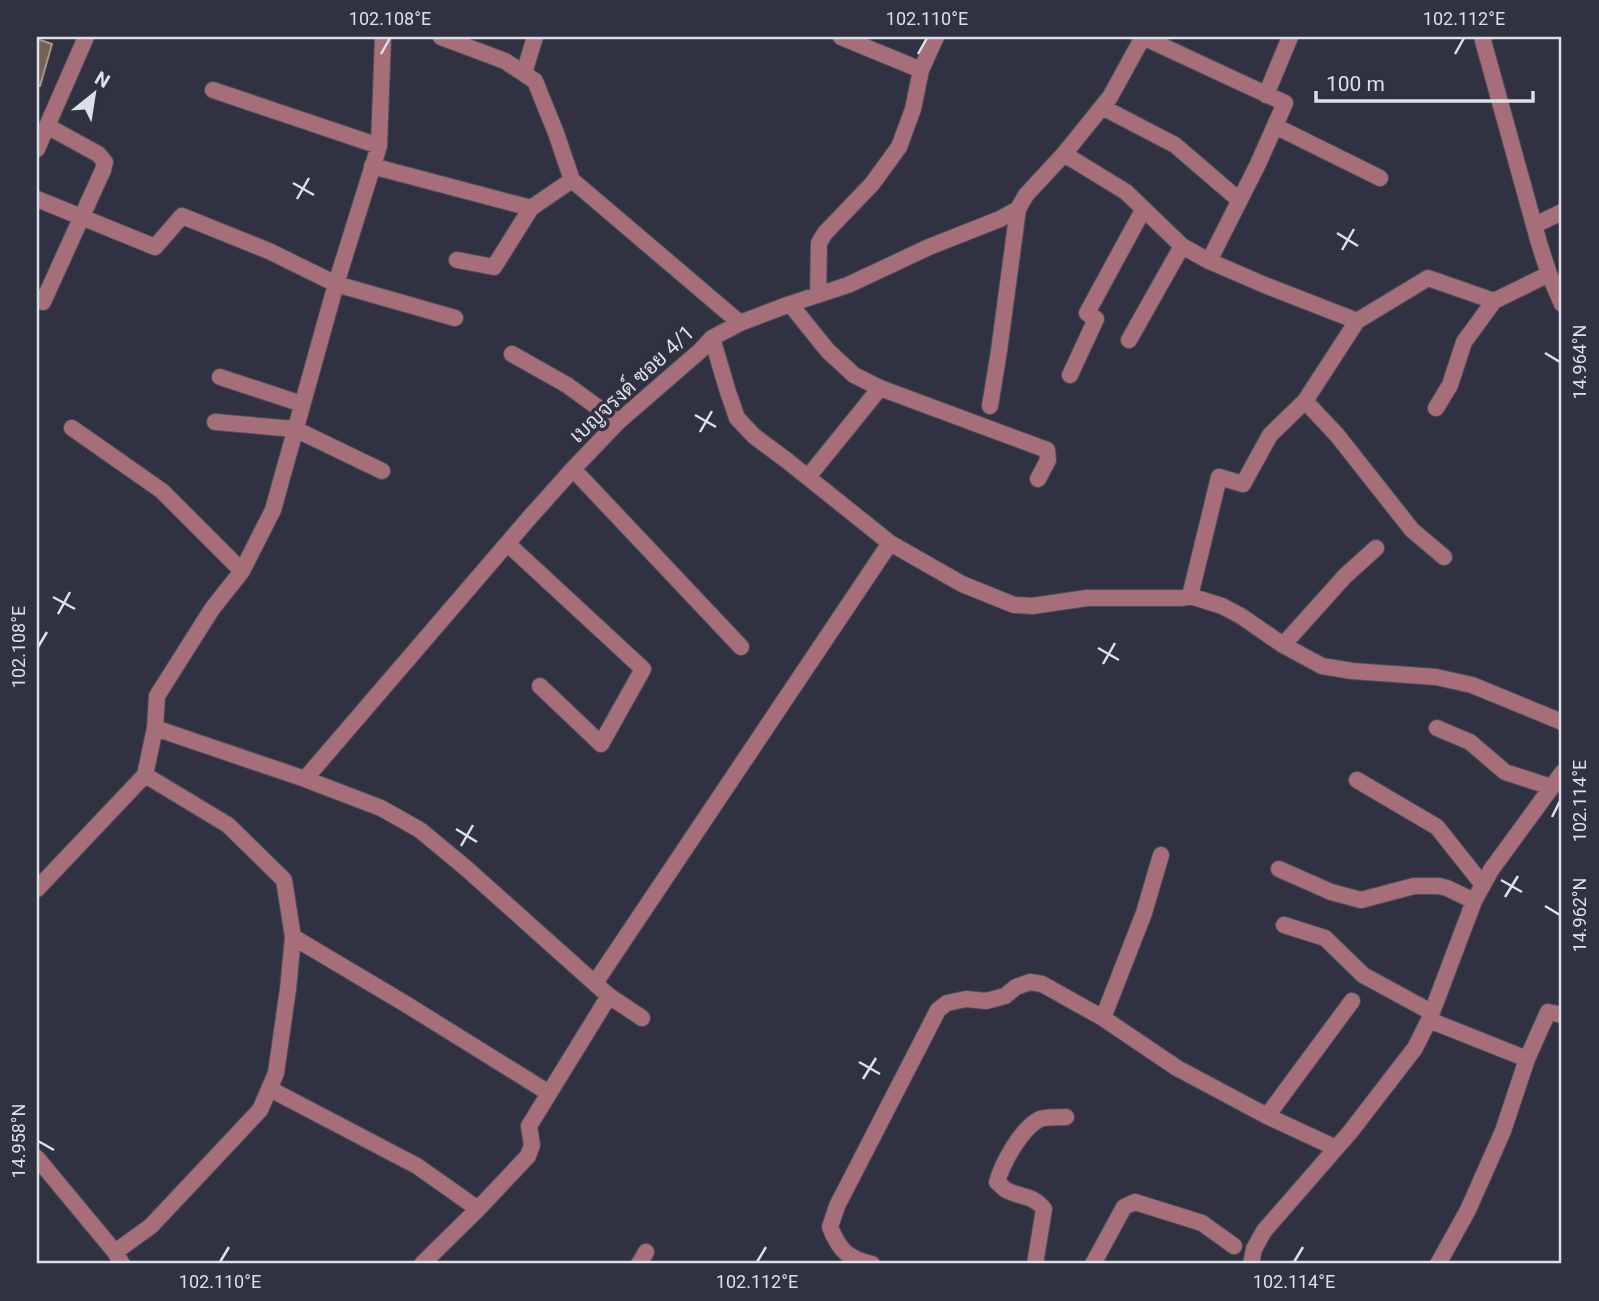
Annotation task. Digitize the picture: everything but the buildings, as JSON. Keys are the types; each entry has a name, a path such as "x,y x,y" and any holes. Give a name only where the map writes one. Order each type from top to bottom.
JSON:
{"street":[{"path":"37,149 86,37"},
{"path":"37,889 145,775 155,728 158,696 212,609 242,570 273,510 335,284 379,146 383,37"},
{"path":"441,37 505,61 535,81 572,180 740,323"},
{"path":"524,73 535,37"},
{"path":"841,37 921,69"},
{"path":"818,295 819,243 825,233 872,184 899,147 913,109 921,69 936,37"},
{"path":"1143,37 1285,103 1258,164 1209,261"},
{"name":"เบญจรงด์ ซอย 4/1","path":"305,779 573,469 618,422 712,338 740,323 848,285 1018,209 1026,195 1064,154 1110,97 1143,37"},
{"path":"1266,95 1290,37"},
{"path":"1482,37 1549,274 1562,304"},
{"path":"213,90 379,146"},
{"path":"1102,107 1175,145 1239,200"},
{"path":"43,302 105,162 98,154 47,126"},
{"path":"1275,126 1380,178"},
{"path":"1064,154 1126,192 1182,246 1267,286 1357,321"},
{"path":"372,166 531,208"},
{"path":"457,260 494,267 531,208 572,180"},
{"path":"37,199 155,247 182,216 269,251 335,284 455,318"},
{"path":"990,406 1018,209"},
{"path":"1070,375 1096,319 1087,313 1143,210"},
{"path":"1535,225 1562,212"},
{"path":"1129,340 1182,246"},
{"path":"1436,408 1450,385 1464,342 1494,301 1549,274"},
{"path":"1190,596 1219,477 1243,484 1270,435 1305,401 1357,321 1428,278 1494,301"},
{"path":"790,304 828,352 854,375 880,388 1047,450 1048,460 1038,479"},
{"path":"712,338 737,418 754,436 890,543 962,584 1014,605 1032,606 1087,598 1190,596 1222,606 1241,616 1283,645 1322,666 1436,677 1472,685 1562,722"},
{"path":"512,354 567,385 618,422"},
{"path":"220,377 302,404"},
{"path":"808,477 880,388"},
{"path":"1305,401 1337,435 1412,530 1444,557"},
{"path":"215,422 295,429 382,471"},
{"path":"72,428 162,491 242,570"},
{"path":"573,469 741,647"},
{"path":"595,983 890,543"},
{"path":"509,544 643,669 601,744 540,686"},
{"path":"1283,645 1345,576 1376,548"},
{"path":"155,728 381,808 420,830 609,996 642,1018"},
{"path":"1437,728 1470,742 1505,772 1551,787"},
{"path":"1251,1264 1254,1249 1264,1231 1336,1148 1415,1048 1474,901 1491,870 1562,773"},
{"path":"37,1158 119,1258 260,1110 276,1073 293,937 285,880 228,825 145,775"},
{"path":"1357,780 1437,827 1483,885"},
{"path":"1103,1018 1144,913 1161,855"},
{"path":"1279,869 1331,892 1361,900 1414,886 1426,886 1447,888 1474,901"},
{"path":"1284,925 1325,938 1363,975 1430,1016 1527,1059"},
{"path":"293,937 549,1093"},
{"path":"872,1264 856,1261 836,1243 830,1227 837,1206 938,1010 947,1003 966,999 986,1001 1005,996 1030,982 1042,984 1103,1018 1177,1068 1267,1116 1336,1148"},
{"path":"422,1264 528,1156 532,1145 529,1126 609,996"},
{"path":"1267,1116 1352,1001"},
{"path":"1438,1264 1468,1210 1503,1131 1527,1059 1548,1012 1562,1015"},
{"path":"270,1089 416,1166 478,1209"},
{"path":"1035,1264 1044,1209 1039,1202 1005,1189 997,1182 1001,1167 1027,1130 1040,1119 1066,1117"},
{"path":"1093,1264 1124,1207 1135,1202 1202,1223 1234,1245"}]}
